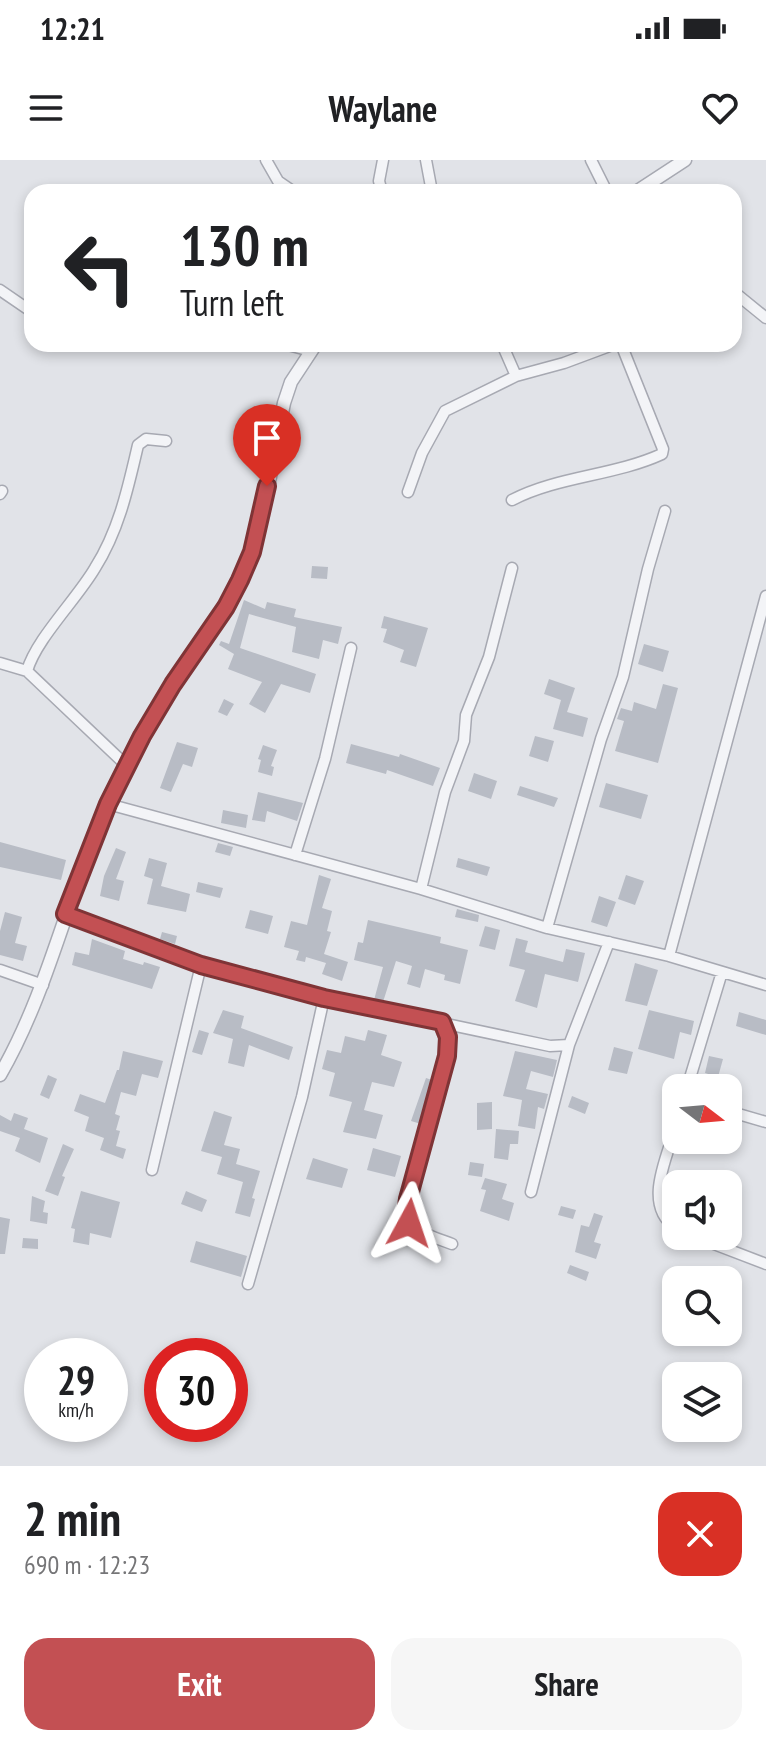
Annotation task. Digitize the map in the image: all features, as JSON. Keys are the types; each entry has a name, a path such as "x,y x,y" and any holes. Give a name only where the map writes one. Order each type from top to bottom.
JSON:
{"street":[{"path":"266,160 282,184"},
{"path":"380,184 383,160"},
{"path":"426,160 430,184"},
{"path":"591,160 603,184"},
{"path":"648,184 685,160"},
{"path":"0,290 24,306"},
{"path":"742,298 766,318"},
{"path":"0,1075 17,1045 43,985 65,914 108,804 173,684 226,607 240,580 252,552 284,403 291,382 310,352"},
{"path":"506,352 516,376"},
{"path":"408,492 422,453 445,411 516,376 595,352"},
{"path":"512,500 543,487 621,468 662,454 663,449 621,352"},
{"path":"27,671 31,658 77,596 112,537 138,445 146,439 166,441"},
{"path":"547,928 601,739 623,677 665,511"},
{"path":"421,889 449,776 464,741 466,715 489,657 512,568"},
{"path":"669,956 766,596"},
{"path":"295,855 325,759 351,648"},
{"path":"0,663 27,671 127,766"},
{"path":"108,804 421,889 547,928 669,956 766,985"},
{"path":"65,914 201,965 324,998 550,1046 569,1045"},
{"path":"531,1192 569,1045 609,942"},
{"path":"152,1170 201,965"},
{"path":"0,970 43,985"},
{"path":"691,1074 722,972"},
{"path":"248,1284 302,1097 324,998"},
{"path":"442,1022 448,1037 445,1065 406,1213 409,1223 452,1244"},
{"path":"448,1037 458,1025"},
{"path":"742,1115 766,1122"},
{"path":"662,1176 658,1199 662,1210"},
{"path":"730,1250 766,1264"}],"building":[{"path":"312,566 328,567 327,579 311,578"},
{"path":"244,600 265,609 267,602 296,609 294,617 342,627 338,644 323,640 319,659 292,652 296,627 249,614 240,648 316,674 310,693 281,684 265,713 249,704 262,682 228,669 234,654 219,645 221,641 229,644"},
{"path":"384,616 428,628 416,667 400,662 404,650 383,642 387,629 381,628"},
{"path":"644,644 669,651 663,672 638,664"},
{"path":"549,679 575,688 567,712 588,718 583,737 553,729 561,700 544,694"},
{"path":"663,684 678,688 658,763 615,751 624,721 617,719 621,708 632,711 634,702 656,709"},
{"path":"224,699 234,704 227,716 218,712"},
{"path":"535,736 554,741 548,762 529,756"},
{"path":"177,742 198,748 192,767 183,764 171,792 160,788"},
{"path":"351,744 399,757 400,754 440,768 433,786 387,770 386,774 346,763"},
{"path":"263,745 277,750 271,766 274,767 272,776 258,772"},
{"path":"474,773 497,781 491,799 468,791"},
{"path":"606,783 648,795 641,819 599,807"},
{"path":"520,786 558,798 554,807 517,795"},
{"path":"258,792 303,803 297,821 267,811 265,822 252,820"},
{"path":"223,810 248,815 246,828 221,823"},
{"path":"0,842 66,860 61,880 0,867"},
{"path":"218,843 233,847 230,856 215,852"},
{"path":"116,848 126,852 116,879 124,881 119,901 100,896 104,876"},
{"path":"149,858 167,863 161,886 190,894 186,912 147,904 153,879 144,876"},
{"path":"458,858 490,867 487,876 456,867"},
{"path":"319,875 331,879 322,908 332,911 327,931 331,932 324,954 348,962 342,981 322,974 326,963 306,957 305,962 296,960 299,951 284,947 291,921 307,925"},
{"path":"626,875 644,881 635,905 618,899"},
{"path":"198,882 223,888 220,898 196,892"},
{"path":"599,896 616,902 607,927 591,922"},
{"path":"457,909 479,915 478,922 455,917"},
{"path":"250,910 273,916 268,934 245,928"},
{"path":"5,912 22,917 15,943 27,946 23,961 0,955 0,931"},
{"path":"368,920 441,937 440,943 468,950 460,984 444,980 445,975 425,969 420,988 407,984 412,966 396,961 383,1002 374,1000 383,967 354,960 358,942 363,943"},
{"path":"485,926 500,930 495,950 479,946"},
{"path":"162,932 177,936 175,944 160,939"},
{"path":"516,938 528,941 525,952 563,962 566,949 585,953 578,982 545,974 537,1008 515,1001 525,970 509,966"},
{"path":"92,939 125,951 123,959 160,967 152,989 72,965 75,952 89,955"},
{"path":"635,963 658,970 647,1006 625,1001"},
{"path":"223,1010 244,1016 241,1028 293,1047 289,1060 249,1045 244,1067 228,1063 233,1039 213,1033"},
{"path":"649,1010 694,1021 691,1035 680,1032 674,1059 638,1049"},
{"path":"739,1012 766,1020 766,1035 736,1026"},
{"path":"199,1030 209,1033 202,1055 192,1052"},
{"path":"368,1030 387,1035 381,1055 402,1062 394,1087 372,1082 364,1110 383,1115 376,1139 343,1132 352,1102 329,1096 335,1073 322,1069 327,1050 341,1053 345,1036 365,1041"},
{"path":"614,1047 633,1052 627,1074 608,1070"},
{"path":"123,1051 163,1061 158,1078 142,1074 136,1096 121,1092 115,1114 120,1116 116,1146 126,1149 123,1159 100,1150 104,1138 85,1131 89,1117 74,1111 80,1094 105,1103 119,1070"},
{"path":"515,1051 557,1060 553,1077 531,1071 526,1089 548,1094 544,1109 538,1107 535,1129 518,1126 522,1100 503,1096"},
{"path":"709,1056 723,1059 719,1074 705,1073"},
{"path":"48,1075 57,1079 49,1099 40,1095"},
{"path":"426,1078 432,1080 421,1124 411,1121"},
{"path":"572,1096 589,1103 585,1114 568,1107"},
{"path":"492,1102 492,1129 477,1130 477,1103"},
{"path":"214,1111 232,1117 224,1145 240,1149 236,1164 260,1171 250,1217 235,1213 243,1182 217,1174 222,1157 201,1151"},
{"path":"14,1113 28,1118 24,1129 48,1138 40,1163 15,1151 20,1138 0,1131 0,1115 11,1121"},
{"path":"496,1129 519,1131 518,1144 510,1144 508,1160 494,1158"},
{"path":"63,1144 74,1149 62,1176 65,1177 58,1196 45,1191"},
{"path":"373,1148 401,1156 395,1177 367,1170"},
{"path":"313,1158 348,1169 342,1188 306,1179"},
{"path":"470,1162 484,1164 482,1177 468,1175"},
{"path":"485,1178 507,1184 502,1199 514,1203 509,1221 480,1211 486,1190 481,1189"},
{"path":"81,1191 120,1202 111,1238 90,1233 89,1245 73,1242 75,1229 71,1228"},
{"path":"186,1191 207,1200 202,1212 181,1204"},
{"path":"32,1196 45,1201 43,1212 48,1213 47,1224 30,1221"},
{"path":"561,1206 576,1210 573,1219 558,1215"},
{"path":"594,1213 603,1216 594,1242 601,1244 596,1259 575,1252 581,1225 589,1227"},
{"path":"0,1217 10,1219 5,1254 0,1254"},
{"path":"23,1238 38,1239 38,1249 22,1248"},
{"path":"196,1241 247,1256 241,1277 190,1262"},
{"path":"570,1265 589,1272 586,1281 567,1273"}],"route":[{"path":"267,486 252,552 240,580 226,607 142,736 108,804 65,914 201,965 324,998 442,1022 448,1037 447,1056 408,1199 406,1213 409,1223"}]}
